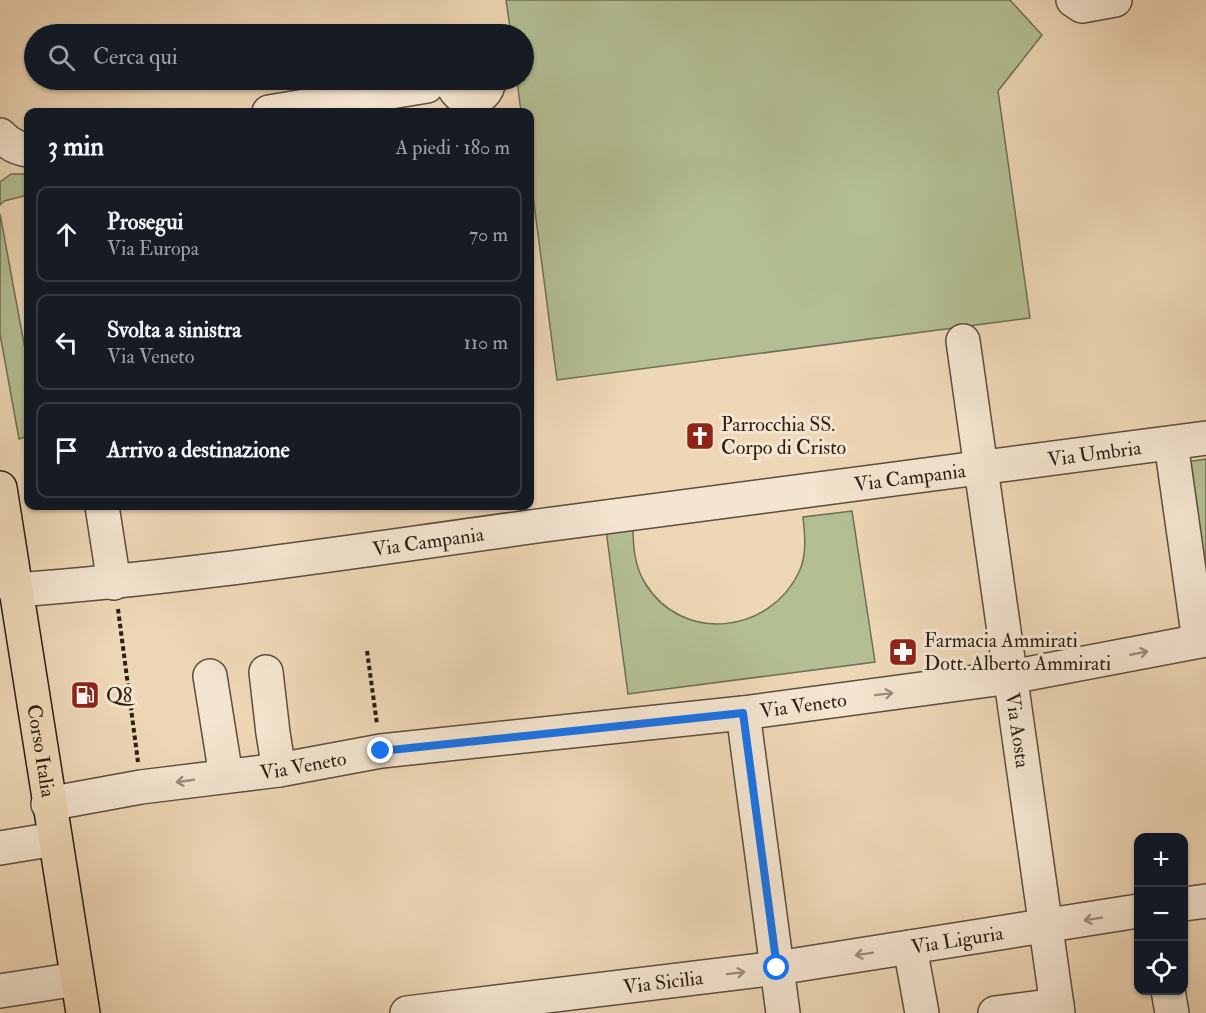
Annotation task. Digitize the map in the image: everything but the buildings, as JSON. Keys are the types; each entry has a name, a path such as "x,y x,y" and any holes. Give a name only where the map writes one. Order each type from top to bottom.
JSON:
{"main road":[{"name":"Corso Italia","path":"1,496 48,804 83,1013"}],"street":[{"path":"1073,0 1083,6 1115,0"},
{"path":"294,108 406,90"},
{"path":"454,90 467,98 479,97 485,90"},
{"path":"0,135 8,143 24,149"},
{"path":"0,158 24,152"},
{"name":"Via Aosta","path":"963,341 1057,1009"},
{"name":"Via Umbria","path":"981,470 1206,438"},
{"path":"1172,442 1203,641"},
{"name":"Via Campania","path":"15,590 114,583 629,513 981,470"},
{"path":"103,510 114,583"},
{"name":"Via Veneto","path":"48,804 141,787 279,770 381,751 743,713 1011,677 1203,641"},
{"path":"266,672 279,770"},
{"path":"210,676 226,776"},
{"path":"743,713 783,1013"},
{"path":"0,848 55,838"},
{"path":"1188,903 1206,901"},
{"name":"Via Liguria","path":"777,968 1134,912"},
{"path":"910,947 922,1013"},
{"name":"Via Sicilia","path":"407,1013 563,1004 777,968"},
{"path":"0,991 77,979"},
{"path":"1169,995 1172,1013"},
{"path":"995,1013 1057,1009"}],"path":[{"path":"114,583 141,787"},
{"path":"367,651 381,751"}],"green space":[{"path":"506,0 1010,0 1042,35 998,91 1030,318 557,380 534,204 534,108 520,108 518,90 534,90 534,24 510,24"},
{"path":"11,174 24,174 24,196 4,201 0,205 0,182"},
{"path":"0,214 24,343 24,437 19,439 0,334"},
{"path":"1206,459 1206,617 1180,463"},
{"path":"852,511 875,662 628,694 606,530 633,525 638,569 645,583 661,603 681,616 702,623 725,624 747,619 768,608 786,593 799,572 803,559 805,538 803,517"}],"place":[{"name":"Parrocchia SS. Corpo di Cristo","path":"700,436"},
{"name":"Farmacia Ammirati Dott. Alberto Ammirati","path":"903,652"},
{"name":"Q8","path":"85,695"}],"route":[{"path":"381,751 743,713 777,968"}]}
